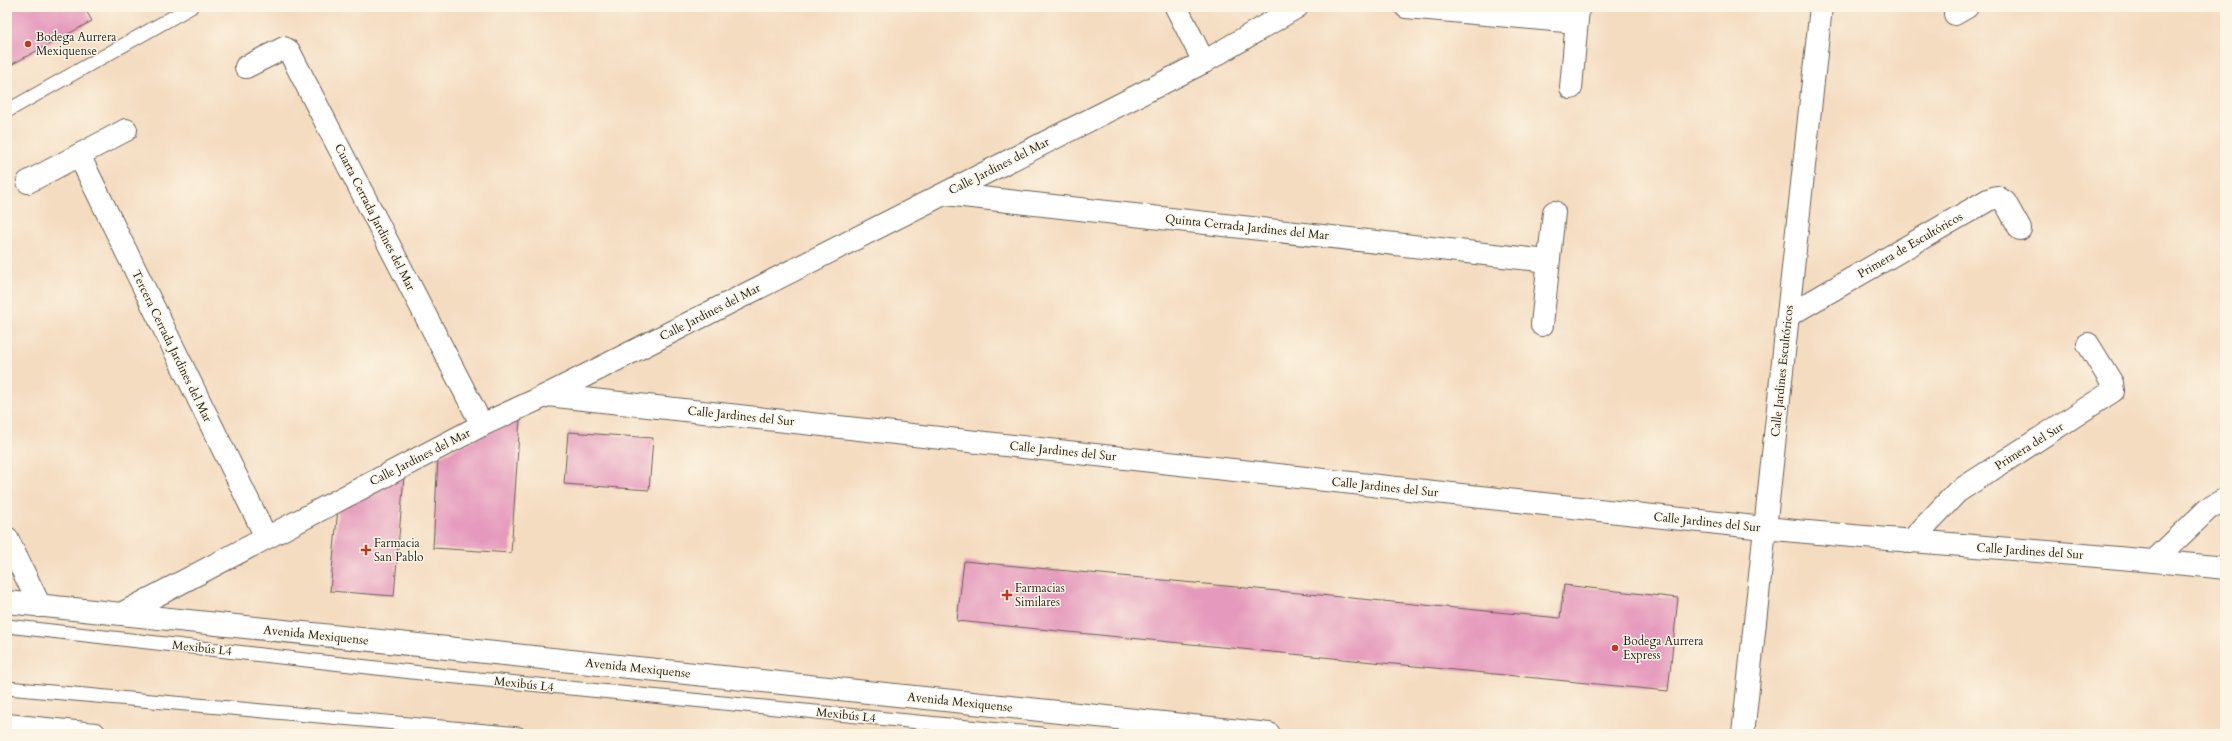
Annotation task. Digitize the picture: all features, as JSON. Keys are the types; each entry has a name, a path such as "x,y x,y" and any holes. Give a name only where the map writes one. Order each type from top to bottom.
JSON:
{"street":[{"path":"1176,7 1204,62"},
{"name":"Calle Jardines del Mar","path":"121,614 482,425 546,395 1204,62 1297,7"},
{"path":"1406,7 1577,15 1571,88"},
{"name":"Calle Jardines Escultóricos","path":"1743,734 1821,7"},
{"name":"Cuarta Cerrada Jardines del Mar","path":"246,67 284,48 289,51 482,425"},
{"path":"28,182 126,130"},
{"name":"Tercera Cerrada Jardines del Mar","path":"79,155 266,537"},
{"name":"Quinta Cerrada Jardines del Mar","path":"945,194 1548,261"},
{"name":"Primera de Escultóricos","path":"1789,315 1988,200 1997,197 2005,202 2020,229"},
{"path":"1542,325 1554,212"},
{"name":"Primera del Sur","path":"1910,542 1956,492 2113,391 2112,383 2088,344"},
{"name":"Calle Jardines del Sur","path":"546,395 1764,528 1910,542 2225,568"},
{"path":"2154,561 2208,509 2225,500"},
{"path":"7,538 40,606"},
{"name":"Avenida Mexiquense","path":"7,602 1268,734"},
{"path":"7,725 96,734"}],"lane":[{"path":"7,111 191,7"},
{"name":"Mexibús L4","path":"7,626 447,676 1041,734"},
{"path":"7,688 519,734"}],"building":[{"name":"Bodega Aurrera Mexiquense","path":"7,7 84,7 92,21 7,67"},
{"path":"520,418 511,553 433,548 438,457"},
{"path":"568,432 653,438 649,490 564,484"},
{"name":"Farmacia San Pablo","path":"404,476 394,596 330,591 338,508"},
{"path":"964,561 1560,618 1564,585 1678,598 1668,691 957,621"}],"place":[{"name":"Bodega Aurrera Mexiquense","path":"28,44"},
{"name":"Farmacia San Pablo","path":"366,550"},
{"name":"Farmacias Similares","path":"1007,595"},
{"name":"Bodega Aurrera Express","path":"1615,648"}]}
